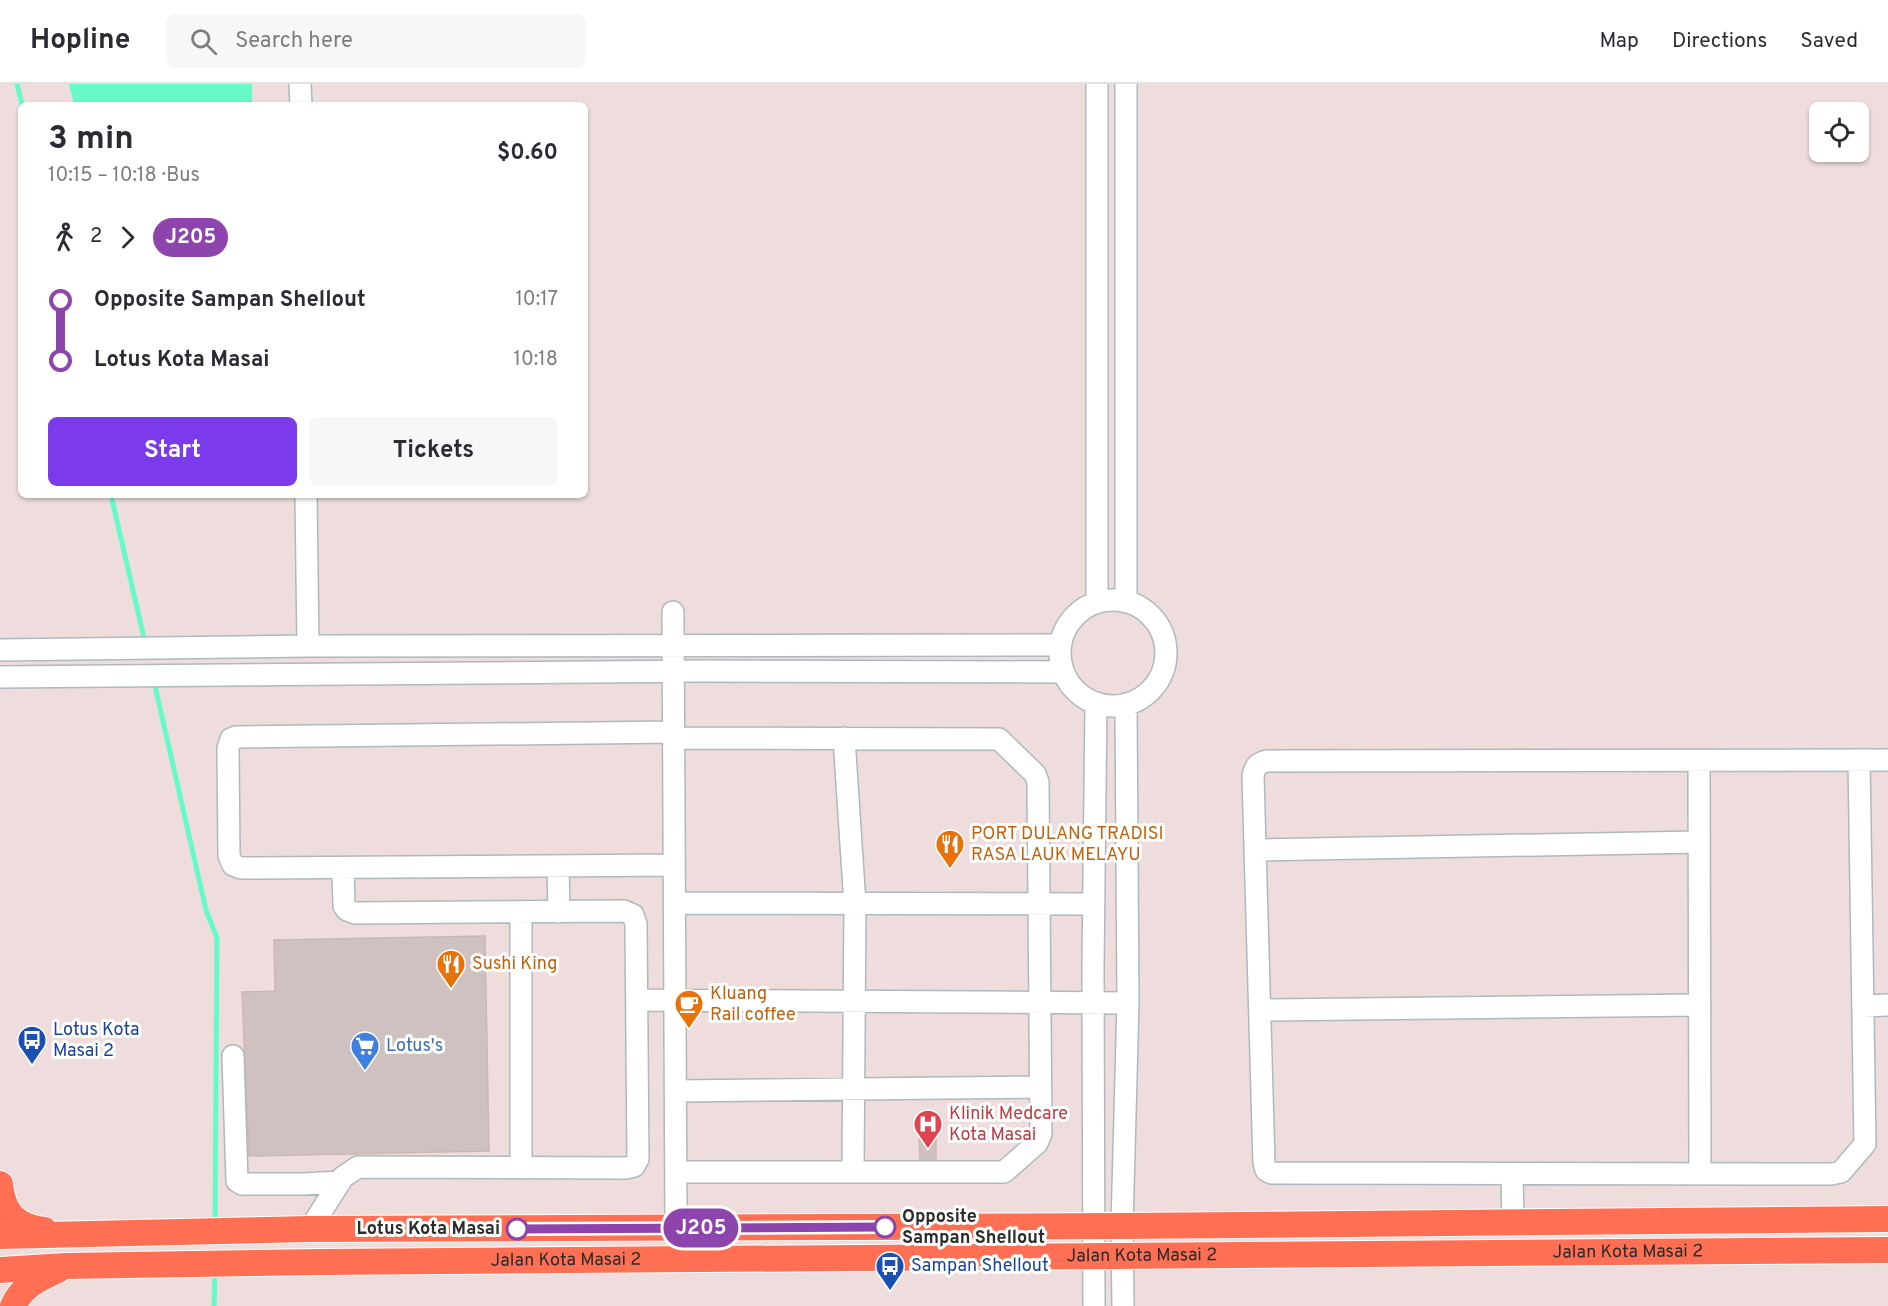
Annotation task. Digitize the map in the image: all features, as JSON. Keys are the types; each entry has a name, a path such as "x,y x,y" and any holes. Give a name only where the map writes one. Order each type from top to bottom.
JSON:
{"main road":[{"path":"0,1184 2,1201 11,1215 26,1228 71,1234"},
{"name":"Jalan Kota Masai 2","path":"0,1236 310,1229 676,1229 1888,1220"},
{"name":"Jalan Kota Masai 2","path":"0,1270 66,1266 215,1264 1888,1250"},
{"path":"13,1306 18,1294 33,1281 66,1266"},
{"path":"0,1274 0,1306"}],"street":[{"path":"300,84 301,102"},
{"path":"1097,602 1098,84"},
{"path":"1126,84 1126,602"},
{"path":"306,498 308,646"},
{"path":"1112,600 1126,602 1142,609 1155,621 1163,636 1166,653 1163,670 1155,685 1142,697 1126,704 1111,706 1096,703 1082,696 1071,686 1063,672 1060,645 1066,626 1080,611 1097,602 1112,600"},
{"path":"673,612 676,1229"},
{"path":"0,650 308,646 1060,645"},
{"path":"0,677 703,671 1063,672"},
{"path":"1094,1306 1093,1003 1096,703"},
{"path":"1123,1306 1122,1226 1128,1003 1126,704"},
{"path":"675,865 241,868 233,865 229,856 228,748 231,739 240,736 673,735 996,739 1005,742 1038,779 1041,1137 1037,1143 1004,1172 677,1172"},
{"path":"844,738 855,904 853,1171"},
{"path":"1859,760 1865,1144 1841,1172 1831,1174 1512,1174 1271,1173 1266,1170 1253,776 1255,768 1260,763 1267,761 1699,760 1859,760 1888,760"},
{"path":"1699,760 1700,1174"},
{"path":"1255,850 1699,842"},
{"path":"558,866 559,912"},
{"path":"310,1229 340,1182 350,1171 358,1167 626,1168 637,1164 636,924 633,915 624,911 351,912 347,910 343,901 343,868"},
{"path":"675,903 1094,904"},
{"path":"521,912 521,1168"},
{"path":"637,1000 1128,1003"},
{"path":"1260,1010 1700,1005"},
{"path":"1863,1006 1888,1005"},
{"path":"233,1056 237,1181 242,1184 340,1182"},
{"path":"676,1091 1040,1087"},
{"path":"1512,1174 1513,1223"}],"shaded area":[{"path":"69,84 252,84 252,102 73,102"}],"building":[{"name":"Lotus's","path":"485,936 489,1151 249,1156 242,992 275,991 274,940"},
{"name":"Klinik Medcare Kota Masai","path":"919,1129 936,1129 936,1159 920,1159"}],"waterway":[{"path":"17,84 21,102"},
{"path":"112,498 144,638"},
{"path":"155,686 206,910 217,938 215,1226"},
{"path":"214,1306 215,1271"}],"bus line":[{"name":"J205","path":"517,1229 885,1227"}],"place":[{"name":"PORT DULANG TRADISI RASA LAUK MELAYU","path":"950,870"},
{"name":"Sushi King","path":"451,990"},
{"name":"Kluang Rail coffee","path":"689,1030"},
{"name":"Lotus Kota Masai 2","path":"32,1066"},
{"name":"Lotus's","path":"365,1072"},
{"name":"Klinik Medcare Kota Masai","path":"928,1150"},
{"name":"Opposite Sampan Shellout","path":"885,1227"},
{"name":"Lotus Kota Masai","path":"517,1229"},
{"name":"Sampan Shellout","path":"890,1292"}]}
